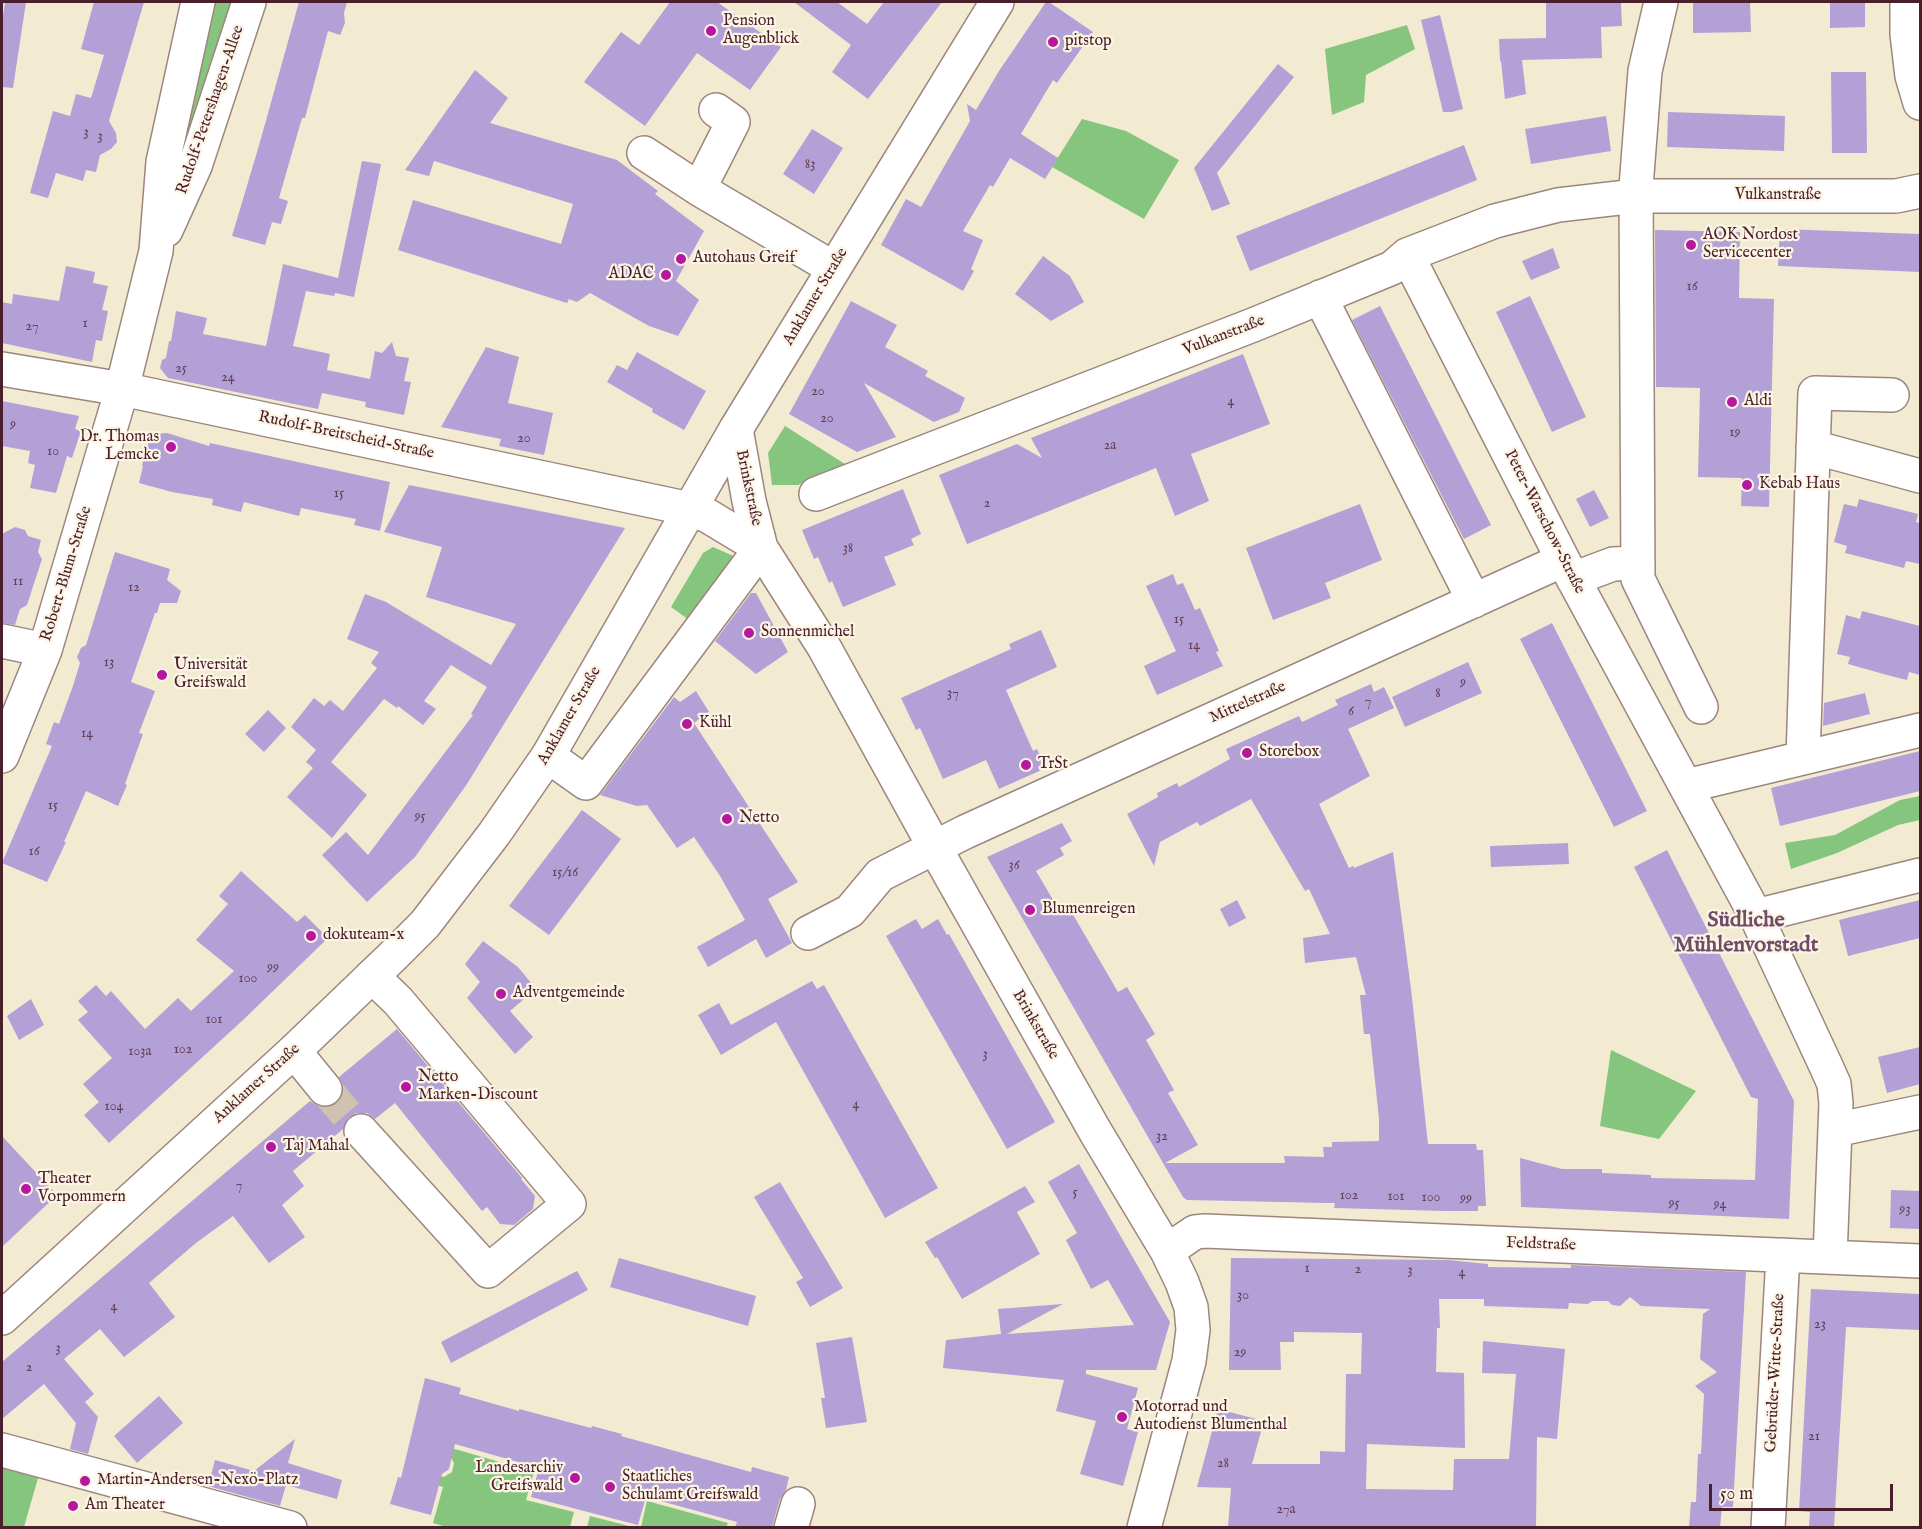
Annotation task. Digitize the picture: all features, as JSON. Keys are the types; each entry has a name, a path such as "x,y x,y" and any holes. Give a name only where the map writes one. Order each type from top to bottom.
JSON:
{"street":[{"name":"Rudolf-Petershagen-Allee","path":"122,389 156,251 164,162 198,2"},
{"name":"Rudolf-Petershagen-Allee","path":"156,251 195,166 249,2"},
{"name":"Anklamer Straße","path":"2,1318 294,1051 425,924 494,834 548,756 736,429 997,2"},
{"path":"1661,2 1645,72 1636,196 1638,579 1701,707"},
{"path":"1907,2 1907,34 1912,76 1920,103"},
{"path":"699,189 732,122 716,110"},
{"path":"644,153 699,189 833,268"},
{"name":"Vulkanstraße","path":"816,494 1253,325 1392,268 1407,255 1495,221 1558,205 1636,196 1896,196 1920,191"},
{"name":"Peter-Warschow-Straße","path":"1407,255 1568,569 1756,916 1834,1084 1836,1103 1830,1257"},
{"path":"1320,297 1474,601"},
{"name":"Rudolf-Breitscheid-Straße","path":"2,369 122,389 690,509"},
{"name":"Robert-Blum-Straße","path":"2,756 45,650 122,389"},
{"path":"1803,758 1815,393 1892,395"},
{"name":"Brinkstraße","path":"736,429 749,501 761,548 833,662 934,848 1089,1121 1167,1251 1182,1282 1191,1307 1193,1330 1189,1361 1144,1527"},
{"path":"1813,447 1920,477"},
{"name":"Brinkstraße","path":"690,509 708,516 761,548"},
{"path":"548,756 586,783 761,548"},
{"name":"Mittelstraße","path":"808,933 850,911 880,875 975,827 1474,601 1568,569 1638,563"},
{"path":"2,641 45,650"},
{"path":"1686,786 1920,730"},
{"path":"1756,916 1920,875"},
{"path":"361,1131 488,1271 569,1204 398,1001 372,975"},
{"path":"294,1051 325,1089"},
{"path":"1835,1130 1920,1112"},
{"name":"Feldstraße","path":"1167,1251 1195,1232 1206,1231 1920,1261"},
{"name":"Gebrüder-Witte-Straße","path":"1768,1527 1783,1255"},
{"path":"2,1449 290,1527"}],"green space":[{"path":"205,2 233,2 183,159 176,161"},
{"path":"1407,25 1415,49 1366,75 1364,102 1332,115 1325,49"},
{"path":"1082,119 1126,131 1179,160 1144,219 1052,167"},
{"path":"785,426 845,464 798,485 772,485 768,453"},
{"path":"713,547 736,557 696,625 671,607 703,553"},
{"path":"1920,796 1920,820 1898,825 1837,853 1791,869 1785,843 1835,835 1900,800"},
{"path":"1611,1050 1696,1091 1659,1139 1600,1126"},
{"path":"448,1447 534,1472 526,1500 574,1512 570,1527 450,1528 433,1523 443,1487 437,1485 440,1476 444,1477 452,1472 454,1463"},
{"path":"2,1468 38,1478 24,1527 2,1527"},
{"path":"647,1501 728,1523 726,1527 641,1527"},
{"path":"590,1516 633,1527 587,1527"}],"building":[{"path":"5,2 26,2 13,88 2,87 2,23"},
{"path":"94,2 144,2 109,121 116,133 117,142 111,149 100,155 96,172 86,170 83,181 56,173 48,198 30,193 53,111 70,116 76,94 91,98 104,55 81,49"},
{"path":"299,2 347,2 344,13 345,23 340,35 328,31 305,118 302,118 279,198 288,201 281,224 272,222 265,245 232,236"},
{"path":"670,2 717,2 781,47 750,90 697,53 645,126 584,82 621,32 639,45"},
{"path":"794,2 837,2 867,24 884,2 942,2 868,99 832,72 851,45"},
{"path":"1046,2 1093,32 1057,83 1053,80 1021,134 1058,158 1045,179 1010,158 993,187 990,185 963,231 983,240 971,269 974,271 963,291 881,245 906,199 921,207 970,121 967,104 976,110 999,71"},
{"path":"1546,2 1621,2 1622,26 1601,27 1602,58 1522,60 1526,94 1505,99 1499,39 1546,38"},
{"path":"1693,2 1750,2 1751,32 1693,33"},
{"path":"1830,2 1865,2 1865,27 1830,28"},
{"path":"1440,15 1463,109 1452,112 1443,112 1421,20"},
{"path":"1278,64 1294,77 1217,173 1230,204 1212,211 1194,168"},
{"path":"475,70 508,98 490,123 617,160 658,191 655,194 704,231 676,281 699,300 678,336 649,326 590,293 577,302 569,299 567,303 398,250 413,200 561,244 573,204 434,161 429,176 405,170"},
{"path":"1831,72 1866,72 1867,153 1832,153"},
{"path":"1668,112 1785,116 1784,151 1667,147"},
{"path":"1606,116 1611,151 1531,164 1525,129"},
{"path":"812,129 843,148 814,194 783,174"},
{"path":"1464,145 1477,180 1250,271 1236,236"},
{"path":"362,161 381,164 354,297 306,291 293,346 330,354 327,370 370,379 375,351 382,353 392,342 396,356 409,358 404,381 411,382 404,415 365,407 366,402 322,393 318,409 168,378 160,368 162,360 166,358 169,341 171,341 176,311 207,318 203,334 266,346 283,264 338,278"},
{"path":"1780,229 1920,234 1920,272 1778,266"},
{"path":"1655,230 1740,232 1739,298 1774,299 1769,507 1741,506 1742,478 1698,477 1700,388 1656,387"},
{"path":"1553,248 1560,268 1531,280 1522,261"},
{"path":"1043,256 1070,276 1084,302 1051,321 1015,294"},
{"path":"66,266 95,272 93,283 108,286 102,310 108,311 102,341 96,340 92,362 2,343 2,302 12,304 13,294 59,301"},
{"path":"1530,296 1586,417 1552,432 1496,312"},
{"path":"851,301 897,325 885,347 928,371 925,376 965,398 959,412 934,422 864,383 896,437 857,452 789,414"},
{"path":"1380,306 1491,525 1464,539 1352,320"},
{"path":"486,347 519,357 508,403 553,413 544,455 499,446 501,439 441,427"},
{"path":"637,352 706,391 684,430 607,382 617,365 627,370"},
{"path":"1243,354 1270,424 1191,454 1209,501 1175,516 1156,468 967,544 939,475 1017,444 1042,458 1031,438"},
{"path":"2,401 79,416 75,429 81,431 72,458 67,456 56,493 30,488 35,465 28,463 30,451 2,446"},
{"path":"167,433 209,446 210,443 390,482 380,531 354,525 356,519 301,508 299,516 244,502 241,512 212,505 213,499 172,492 139,483 151,434"},
{"path":"409,485 625,528 467,784 415,857 367,902 322,855 346,832 368,855 473,715 471,714 487,687 451,665 424,701 436,709 423,725 398,706 397,708 384,699 331,762 367,795 332,838 287,797 313,768 306,762 316,750 291,727 314,698 324,706 330,700 343,711 377,668 371,663 379,652 347,639 365,594 386,602 491,665 516,624 426,597 442,547 384,532"},
{"path":"903,489 921,534 911,539 914,545 884,557 896,585 843,607 818,557 814,559 802,530"},
{"path":"1594,490 1609,518 1590,527 1576,499"},
{"path":"1859,499 1918,514 1916,522 1920,523 1920,564 1906,561 1904,568 1845,553 1847,546 1834,542 1844,504 1857,507"},
{"path":"1360,504 1382,560 1325,583 1331,598 1273,620 1246,548"},
{"path":"15,527 25,530 28,536 41,540 38,552 42,559 27,605 20,609 15,625 2,623 2,534"},
{"path":"115,552 170,569 167,580 181,591 177,603 160,603 131,682 155,691 139,733 143,734 118,806 86,791 47,882 2,863 52,746 46,744 54,722 59,724 73,686 80,663 77,657 81,648 86,645"},
{"path":"1173,574 1177,585 1183,583 1195,610 1200,608 1219,651 1216,652 1223,666 1157,695 1144,666 1176,651 1146,586"},
{"path":"751,593 756,593 788,652 756,674 715,641"},
{"path":"1862,611 1920,626 1920,675 1909,672 1907,680 1887,675 1848,664 1850,657 1837,654 1846,615 1860,619"},
{"path":"1552,623 1647,811 1614,827 1520,639"},
{"path":"1041,630 1057,667 1006,690 1033,751 1037,749 1046,768 999,789 986,760 943,779 920,728 916,730 901,698 1011,649 1009,644"},
{"path":"1468,662 1482,693 1405,727 1392,697"},
{"path":"1371,684 1374,692 1384,687 1394,708 1348,729 1370,776 1319,804 1349,868 1393,852 1428,1144 1476,1144 1477,1150 1483,1150 1486,1206 1478,1206 1478,1211 1445,1211 1334,1208 1335,1203 1187,1200 1163,1163 987,857 1062,823 1072,841 1060,848 1064,855 1036,871 1059,910 1068,906 1118,992 1127,987 1155,1034 1146,1040 1174,1090 1168,1093 1198,1145 1165,1163 1285,1163 1284,1156 1324,1157 1323,1147 1332,1147 1332,1142 1379,1141 1379,1119 1370,1034 1364,1034 1360,995 1366,995 1356,957 1305,963 1303,938 1330,934 1309,889 1305,891 1251,799 1200,826 1197,822 1160,842 1154,866 1127,814 1158,797 1157,793 1177,783 1179,787 1230,759 1226,749 1299,716 1302,722 1338,705 1335,700"},
{"path":"696,691 709,712 694,723 798,882 768,899 792,943 766,958 756,939 708,967 697,947 745,920 720,876 694,837 677,848 647,805 637,806 600,795 674,697 680,702"},
{"path":"1865,693 1870,714 1823,726 1824,703"},
{"path":"268,710 286,728 264,752 245,734"},
{"path":"1920,751 1920,791 1780,826 1771,788"},
{"path":"582,810 621,839 549,935 509,906"},
{"path":"1568,843 1569,864 1491,867 1490,846"},
{"path":"1667,850 1794,1101 1789,1219 1521,1207 1520,1158 1562,1169 1602,1169 1602,1173 1651,1175 1651,1178 1755,1180 1758,1099 1751,1097 1634,867"},
{"path":"241,871 297,922 305,915 328,938 109,1143 84,1115 99,1102 83,1084 112,1058 78,1020 88,1012 78,1001 96,985 106,996 111,991 145,1029 178,998 191,1011 234,971 196,940 228,904 219,896"},
{"path":"1237,900 1246,918 1229,927 1220,909"},
{"path":"1920,900 1920,938 1848,956 1839,920"},
{"path":"916,919 922,929 938,919 947,935 949,934 1055,1122 1007,1149 886,936"},
{"name":"Adventgemeinde","path":"483,941 518,967 536,989 510,1011 533,1037 515,1054 467,998 480,982 465,964"},
{"path":"812,981 817,989 824,985 938,1188 885,1218 776,1022 721,1055 698,1015 719,1003 731,1025"},
{"path":"31,999 44,1025 19,1040 7,1016"},
{"path":"397,1029 522,1178 535,1196 533,1209 514,1225 500,1224 487,1207 482,1211 395,1103 375,1119 367,1113 356,1113 348,1118 343,1129 293,1171 304,1186 282,1205 305,1237 269,1263 233,1216 196,1243 149,1283 175,1317 124,1357 100,1329 64,1359 94,1394 85,1402 98,1417 88,1454 70,1449 76,1423 44,1384 2,1419 2,1362 310,1101 327,1108 337,1103 344,1087 339,1077"},
{"path":"1920,1047 1920,1084 1887,1093 1878,1057"},
{"name":"Theater Vorpommern","path":"2,1136 57,1195 2,1247"},
{"path":"1079,1164 1170,1322 1156,1370 1086,1370 1086,1374 1138,1388 1127,1429 1138,1432 1123,1486 1080,1474 1096,1421 1056,1411 1064,1380 943,1368 946,1340 1001,1334 998,1309 1063,1304 1007,1334 1134,1325 1108,1280 1091,1289 1066,1240 1077,1233 1048,1182"},
{"path":"780,1182 843,1288 810,1307 796,1282 803,1278 754,1197"},
{"path":"1025,1186 1035,1202 1017,1212 1040,1254 962,1299 937,1257 935,1258 925,1242"},
{"path":"1891,1190 1920,1191 1920,1229 1890,1228"},
{"path":"619,1258 756,1296 748,1326 610,1287"},
{"path":"1231,1258 1448,1260 1488,1264 1488,1267 1571,1268 1571,1265 1746,1272 1733,1507 1722,1507 1720,1527 1689,1527 1691,1502 1696,1502 1704,1394 1695,1386 1717,1372 1700,1359 1703,1314 1710,1309 1641,1306 1630,1297 1620,1306 1612,1305 1608,1301 1592,1301 1588,1304 1569,1303 1568,1309 1484,1306 1484,1299 1439,1299 1440,1328 1437,1328 1436,1372 1464,1373 1465,1448 1367,1444 1366,1489 1453,1490 1454,1459 1509,1459 1516,1374 1482,1373 1483,1341 1565,1349 1557,1439 1537,1437 1536,1527 1228,1527 1231,1488 1197,1487 1218,1409 1264,1421 1252,1464 1320,1464 1320,1451 1345,1452 1346,1374 1361,1374 1362,1333 1294,1332 1294,1342 1280,1342 1281,1370 1229,1370"},
{"path":"577,1271 588,1290 451,1363 441,1342"},
{"path":"1811,1289 1920,1294 1920,1330 1846,1327 1834,1527 1809,1527 1810,1512 1799,1511"},
{"path":"852,1337 867,1422 826,1428 821,1398 825,1398 816,1343"},
{"path":"425,1378 461,1388 459,1394 519,1411 519,1409 591,1428 592,1426 751,1472 752,1467 789,1477 786,1490 780,1499 772,1527 735,1527 737,1522 646,1497 638,1525 531,1497 539,1468 455,1444 449,1469 442,1474 431,1515 390,1504 398,1477 401,1478"},
{"path":"159,1396 183,1423 137,1463 114,1436"},
{"path":"295,1439 288,1463 342,1480 337,1499 286,1485 280,1506 208,1486 215,1460 254,1471"}],"tunnel":[{"path":"325,1089 361,1131"}],"place":[{"name":"Pension Augenblick","path":"711,31"},
{"name":"pitstop","path":"1053,42"},
{"name":"AOK Nordost Servicecenter","path":"1691,245"},
{"name":"Autohaus Greif","path":"681,259"},
{"name":"ADAC","path":"666,275"},
{"name":"Aldi","path":"1732,402"},
{"name":"Dr. Thomas Lemcke","path":"171,447"},
{"name":"Kebab Haus","path":"1747,485"},
{"name":"Sonnenmichel","path":"749,633"},
{"name":"Universität Greifswald","path":"162,675"},
{"name":"Kühl","path":"687,724"},
{"name":"Storebox","path":"1247,753"},
{"name":"TrSt","path":"1026,765"},
{"name":"Netto","path":"727,819"},
{"name":"Blumenreigen","path":"1030,910"},
{"name":"dokuteam-x","path":"311,936"},
{"name":"Adventgemeinde","path":"501,994"},
{"name":"Netto Marken-Discount","path":"406,1087"},
{"name":"Taj Mahal","path":"271,1147"},
{"name":"Theater Vorpommern","path":"26,1189"},
{"name":"Motorrad und Autodienst Blumenthal","path":"1122,1417"},
{"name":"Landesarchiv Greifswald","path":"575,1478"},
{"name":"Martin-Andersen-Nexö-Platz","path":"85,1481"},
{"name":"Staatliches Schulamt Greifswald","path":"610,1487"},
{"name":"Am Theater","path":"73,1506"}],"district":[{"name":"Südliche Mühlenvorstadt","path":"1746,934"}]}
